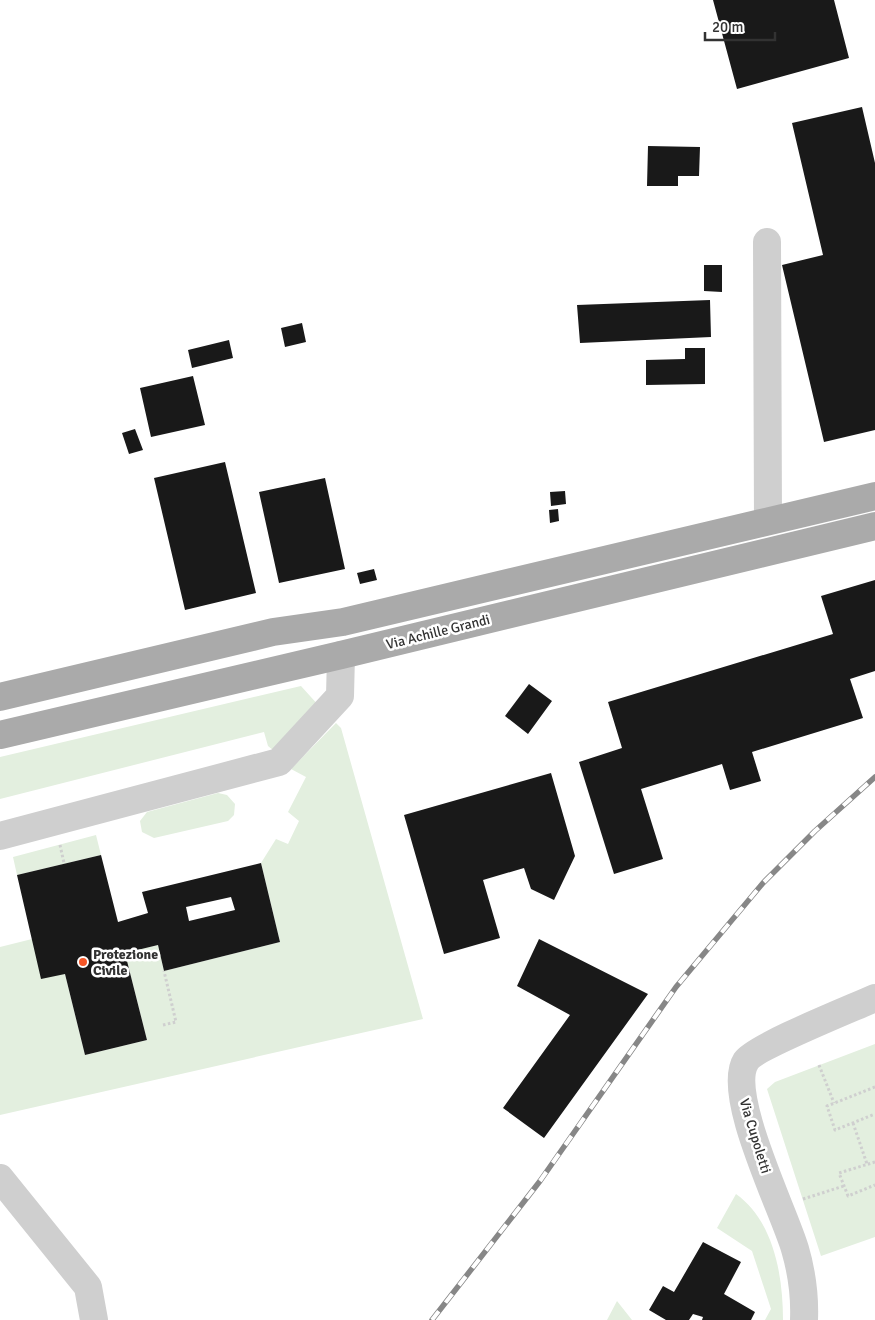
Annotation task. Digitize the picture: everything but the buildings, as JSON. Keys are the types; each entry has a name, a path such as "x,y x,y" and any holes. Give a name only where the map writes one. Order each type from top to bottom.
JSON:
{"main road":[{"path":"0,711 258,650 343,622 875,496"},
{"name":"Via Achille Grandi","path":"0,735 342,656 875,526"},
{"path":"0,697 273,632 343,622"}],"street":[{"path":"767,242 768,521"},
{"path":"0,836 279,762 340,696 342,656"},
{"name":"Via Cupoletti","path":"804,1320 805,1294 795,1248 772,1192 747,1114 740,1080 746,1061 763,1048 875,998"},
{"path":"0,1178 88,1287 94,1320"}],"path":[{"path":"60,845 64,864"},
{"path":"163,1025 176,1022 164,971"},
{"path":"819,1065 834,1103"},
{"path":"875,1087 827,1106 835,1130 875,1114"},
{"path":"853,1123 867,1164"},
{"path":"875,1162 839,1173 848,1196 875,1187"},
{"path":"803,1199 844,1186"}],"green space":[{"path":"301,686 320,707 274,751 268,746 264,732 0,799 0,757"},
{"path":"336,723 341,728 423,1019 0,1115 0,947 32,939 65,974 85,1055 147,1040 125,953 158,945 164,971 280,942 261,863 276,839 288,844 299,821 288,812 306,777 291,769"},
{"path":"218,793 227,795 235,804 234,815 228,821 154,838 142,832 140,821 147,812"},
{"path":"96,835 101,855 17,875 13,857"},
{"path":"875,1044 875,1237 821,1256 767,1089 775,1082"},
{"path":"736,1194 749,1205 768,1234 778,1268 783,1303 783,1320 765,1320 771,1309 752,1251 717,1228"},
{"path":"617,1301 632,1320 607,1320"}],"railway":[{"path":"432,1320 540,1181 676,987 763,883 815,831 875,777"}],"place":[{"name":"Protezione Civile","path":"83,962"}]}
